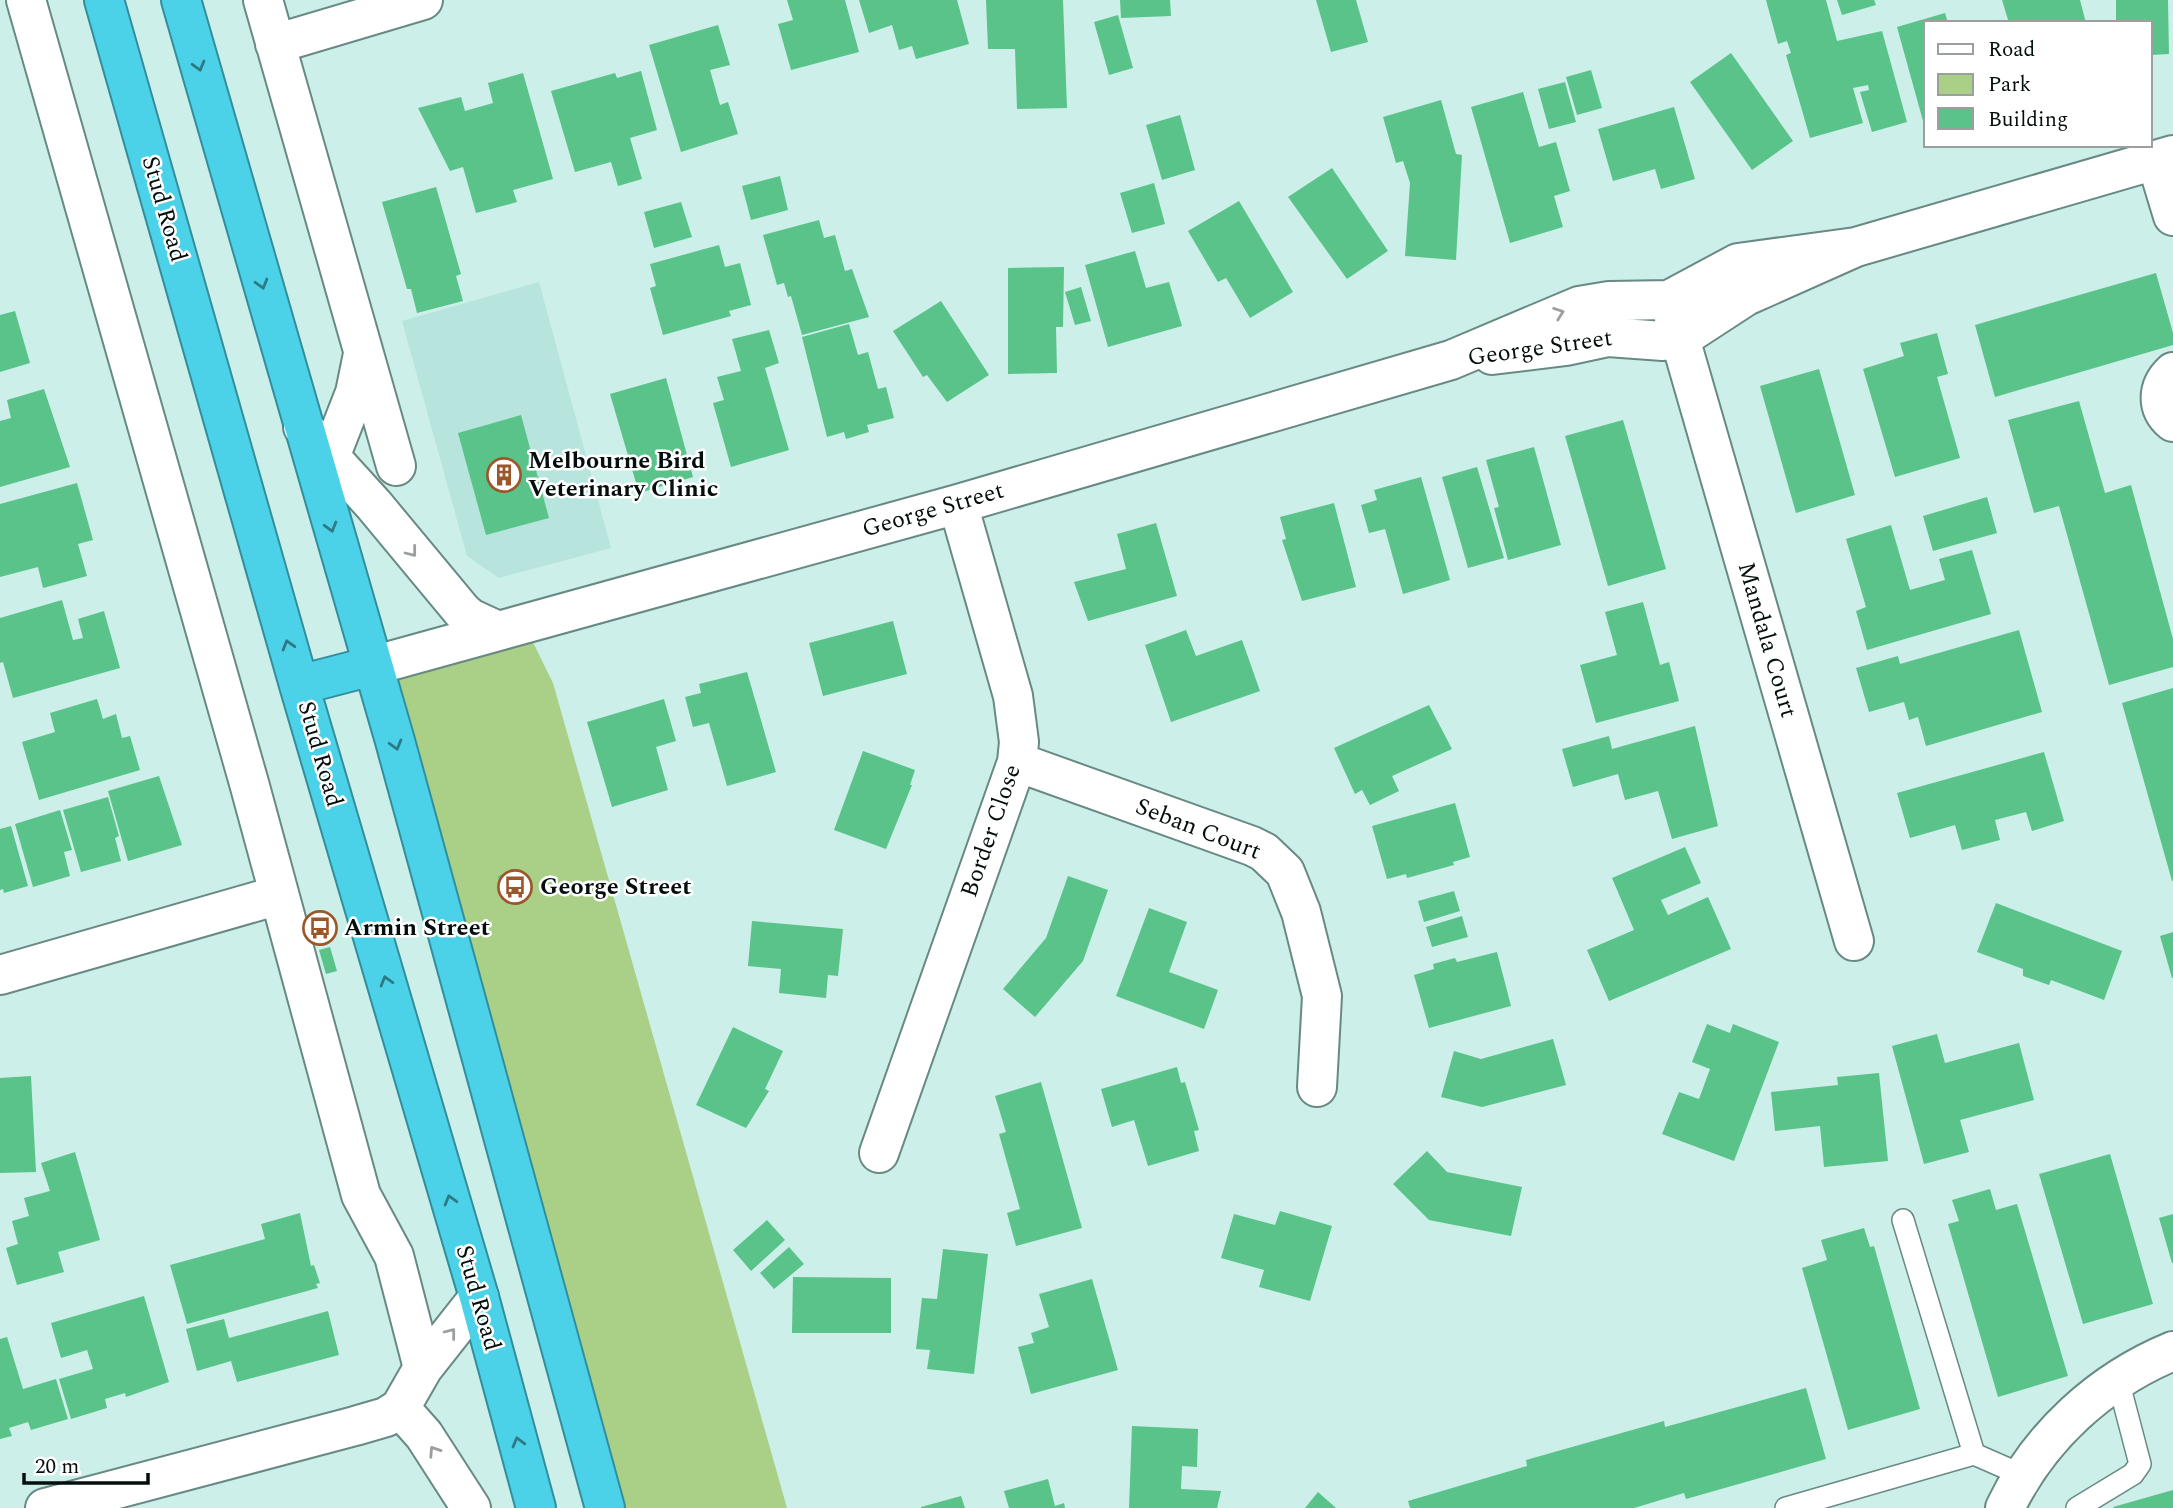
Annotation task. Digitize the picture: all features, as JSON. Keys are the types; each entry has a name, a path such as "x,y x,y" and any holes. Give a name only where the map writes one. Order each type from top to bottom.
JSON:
{"highway":[{"name":"Stud Road","path":"104,0 299,685 479,1297 536,1508"},
{"path":"181,0 303,427 325,469 372,666 395,741 604,1508"},
{"path":"299,685 372,666"}],"street":[{"path":"26,0 361,1195 394,1256 424,1368"},
{"path":"263,0 396,466"},
{"path":"275,44 423,0"},
{"path":"2164,158 2173,216"},
{"name":"George Street","path":"1451,360 1566,346 1608,337 1663,341 1680,339 1746,296 1856,247 2164,158"},
{"name":"George Street","path":"372,666 958,504 1451,360 1579,306 1609,301 1669,300 1738,263 1856,247"},
{"name":"Mandala Court","path":"1669,300 1854,941"},
{"path":"363,354 355,393 325,469 470,618 496,630"},
{"path":"2173,372 2165,381 2160,402 2173,422"},
{"name":"Border Close","path":"879,1153 1017,762 1019,742 1013,696 958,504"},
{"name":"Seban Court","path":"1017,762 1252,846 1264,852 1285,872 1299,904 1322,996 1317,1087"},
{"path":"0,975 279,895"},
{"path":"45,1508 386,1417 400,1408 424,1368 479,1297"},
{"path":"2005,1508 2022,1475 2060,1427 2086,1403 2118,1380 2173,1351"},
{"path":"400,1408 424,1435 471,1508"}],"lane":[{"path":"1903,1220 1974,1454"},
{"path":"2077,1508 2133,1474 2140,1464 2118,1380"},
{"path":"1786,1508 1974,1454 2022,1475"}],"shaded area":[{"path":"539,282 611,548 499,578 467,556 402,321"}],"green space":[{"path":"523,622 553,683 787,1508 605,1508 372,666"}],"building":[{"path":"787,0 845,0 859,52 791,70 778,24 793,20"},
{"path":"859,0 957,0 969,44 916,59 912,46 899,50 892,25 869,33"},
{"path":"986,0 1063,0 1067,108 1017,109 1015,49 988,49"},
{"path":"1120,0 1170,0 1171,16 1121,18"},
{"path":"1316,0 1356,0 1368,42 1331,52"},
{"path":"1766,0 1826,0 1837,41 1882,31 1907,122 1872,132 1860,92 1869,90 1868,85 1853,88 1863,123 1810,138 1786,55 1791,53 1787,41 1778,44"},
{"path":"1837,0 1874,0 1876,5 1842,15"},
{"path":"2002,0 2080,0 2085,21 2008,21"},
{"path":"2116,0 2168,0 2169,54 2152,55 2152,21 2116,21"},
{"path":"1945,13 1947,21 1924,21 1923,121 1897,27"},
{"path":"1118,15 1133,68 1109,75 1094,22"},
{"path":"718,25 730,65 710,70 720,105 728,102 738,134 681,152 649,45"},
{"path":"1731,53 1793,141 1752,170 1690,82"},
{"path":"1591,70 1602,108 1577,115 1566,77"},
{"path":"641,71 657,130 630,138 642,179 618,186 611,162 575,172 551,91 615,73 617,78"},
{"path":"523,73 553,179 513,190 517,202 476,213 463,167 450,171 418,108 461,97 465,111 493,103 488,83"},
{"path":"1565,82 1576,122 1549,129 1538,89"},
{"path":"1523,92 1539,147 1556,142 1570,191 1554,196 1563,227 1510,243 1471,107"},
{"path":"1441,100 1456,154 1462,155 1456,260 1405,256 1410,183 1403,161 1396,163 1383,117"},
{"path":"1674,107 1695,179 1661,189 1655,169 1613,181 1598,129"},
{"path":"1180,115 1195,170 1162,180 1146,125"},
{"path":"1332,168 1388,251 1347,279 1288,197"},
{"path":"780,176 788,210 751,220 742,186"},
{"path":"1154,183 1165,224 1132,233 1120,193"},
{"path":"436,187 461,274 456,276 463,301 417,313 411,289 407,289 382,202"},
{"path":"1239,201 1293,292 1250,318 1226,278 1218,282 1188,231"},
{"path":"681,202 692,237 654,248 644,212"},
{"path":"819,220 824,238 835,235 845,271 852,269 869,317 802,335 791,296 788,297 784,283 777,285 763,235"},
{"path":"719,245 725,267 740,263 751,305 729,311 731,316 663,335 650,288 656,286 650,264"},
{"path":"1135,251 1146,288 1169,282 1182,326 1108,347 1085,265"},
{"path":"1064,267 1063,327 1056,327 1057,373 1008,374 1008,268"},
{"path":"2156,273 2173,333 2173,345 1995,397 1975,325"},
{"path":"1081,287 1091,321 1075,325 1065,292"},
{"path":"941,301 989,375 947,402 927,375 923,377 893,331"},
{"path":"15,311 30,363 0,372 0,315"},
{"path":"849,324 858,355 868,352 878,389 886,387 894,418 867,425 869,432 846,439 844,432 827,437 802,337"},
{"path":"769,330 779,363 765,368 789,450 731,467 713,403 724,400 717,377 741,371 732,339"},
{"path":"1937,333 1948,374 1937,377 1960,458 1895,477 1863,369 1904,356 1900,343"},
{"path":"1819,369 1855,495 1796,513 1760,386"},
{"path":"666,378 693,477 639,493 610,394"},
{"path":"44,389 70,467 0,487 0,421 11,418 7,400"},
{"path":"2079,401 2105,493 2131,485 2173,639 2173,667 2109,685 2059,506 2034,513 2008,420"},
{"name":"Melbourne Bird Veterinary Clinic","path":"521,415 549,518 486,535 458,433"},
{"path":"1623,420 1666,569 1608,586 1565,436"},
{"path":"1534,447 1561,545 1508,560 1494,508 1499,507 1486,460"},
{"path":"1477,467 1504,558 1468,568 1442,477"},
{"path":"1421,477 1450,580 1403,594 1385,529 1369,533 1361,505 1377,500 1374,490"},
{"path":"77,483 93,540 78,544 87,576 43,588 38,567 0,577 0,504"},
{"path":"1987,497 1997,533 1933,551 1923,516"},
{"path":"1334,503 1356,587 1302,601 1282,540 1286,539 1280,517"},
{"path":"1156,523 1177,596 1088,621 1074,582 1126,569 1117,534"},
{"path":"1891,525 1910,590 1945,580 1939,559 1972,550 1991,614 1867,650 1856,611 1866,607 1846,539"},
{"path":"62,600 73,640 83,638 78,619 104,611 120,668 13,698 3,662 0,663 0,618"},
{"path":"1643,602 1660,665 1669,662 1679,701 1596,723 1580,665 1617,655 1605,612"},
{"path":"893,621 907,674 823,696 809,643"},
{"path":"1186,630 1196,656 1242,640 1260,691 1171,722 1145,645"},
{"path":"2019,630 2042,712 1926,746 1918,717 1909,720 1904,702 1869,712 1856,668 1898,656 1900,664"},
{"path":"747,672 776,772 727,786 709,723 693,727 685,697 701,693 699,684"},
{"path":"2173,688 2173,881 2172,881 2122,703"},
{"path":"97,699 103,719 116,714 122,738 130,736 140,770 39,800 22,742 55,732 50,713"},
{"path":"664,699 676,741 656,747 668,790 612,807 587,722"},
{"path":"1429,705 1452,749 1392,776 1399,791 1370,805 1362,790 1355,794 1334,748"},
{"path":"1695,726 1718,826 1672,839 1658,791 1625,800 1618,774 1573,787 1562,749 1609,736 1612,749"},
{"path":"863,751 915,770 912,785 886,849 834,830"},
{"path":"2044,752 2064,821 2032,831 2026,812 1995,820 2000,840 1962,850 1955,825 1910,838 1897,793"},
{"path":"159,776 182,845 128,861 108,791"},
{"path":"108,797 119,836 115,838 121,861 81,872 63,810"},
{"path":"1455,803 1470,857 1453,862 1454,865 1407,878 1406,874 1387,879 1372,826"},
{"path":"60,810 72,850 64,852 70,876 33,887 15,824"},
{"path":"11,826 28,886 4,893 3,889 0,890 0,829"},
{"path":"1685,847 1701,883 1661,900 1668,915 1708,897 1731,949 1609,1001 1587,950 1634,930 1612,878"},
{"path":"508,873 515,898 505,901 498,876"},
{"path":"1068,876 1108,890 1083,961 1035,1017 1003,989 1046,938"},
{"path":"1454,891 1460,911 1424,922 1418,901"},
{"path":"1996,903 2122,951 2104,1000 2051,980 2049,985 2023,976 2023,969 1977,952"},
{"path":"1149,908 1187,922 1169,972 1218,990 1204,1029 1116,996"},
{"path":"1462,916 1468,937 1432,947 1426,927"},
{"path":"752,921 843,929 838,976 828,975 826,998 779,993 781,969 748,966"},
{"path":"2173,932 2173,978 2172,978 2160,936"},
{"path":"330,947 337,971 326,974 319,950"},
{"path":"1497,952 1511,1006 1429,1028 1414,975 1434,969 1433,964 1455,958 1457,962"},
{"path":"1707,1024 1730,1033 1733,1024 1779,1042 1734,1161 1662,1134 1679,1092 1699,1099 1710,1069 1692,1062"},
{"path":"733,1027 783,1051 765,1089 769,1091 746,1128 696,1105"},
{"path":"1937,1034 1945,1063 2019,1043 2034,1100 1960,1120 1969,1152 1924,1164 1892,1046"},
{"path":"1553,1039 1566,1085 1482,1107 1441,1097 1454,1051 1481,1059"},
{"path":"1177,1067 1181,1083 1185,1082 1199,1130 1194,1131 1199,1151 1148,1166 1134,1120 1112,1127 1101,1089"},
{"path":"1879,1073 1888,1161 1824,1167 1820,1126 1775,1131 1771,1092 1838,1085 1837,1077"},
{"path":"31,1076 36,1172 0,1173 0,1078"},
{"path":"1041,1082 1082,1228 1016,1246 1007,1213 1020,1209 999,1134 1006,1132 995,1096"},
{"path":"1427,1151 1447,1172 1522,1187 1511,1236 1429,1220 1393,1184"},
{"path":"75,1152 100,1240 58,1252 64,1272 17,1285 6,1248 18,1244 12,1221 29,1216 24,1198 50,1191 41,1163"},
{"path":"2110,1154 2153,1304 2083,1324 2039,1174"},
{"path":"1990,1189 1996,1210 2017,1204 2068,1376 1998,1397 1948,1224 1959,1221 1952,1200"},
{"path":"1280,1211 1332,1226 1310,1301 1259,1287 1264,1270 1221,1258 1234,1214 1275,1225"},
{"path":"300,1213 311,1266 314,1265 320,1283 316,1284 318,1288 187,1324 170,1265 265,1239 261,1224"},
{"path":"2173,1214 2173,1263 2172,1263 2159,1218"},
{"path":"767,1220 785,1240 751,1271 733,1250"},
{"path":"1864,1228 1870,1247 1874,1246 1920,1409 1848,1430 1802,1268 1827,1260 1821,1240"},
{"path":"789,1247 804,1264 774,1289 760,1273"},
{"path":"943,1249 988,1254 974,1374 927,1369 930,1350 916,1349 922,1298 937,1299"},
{"path":"793,1277 891,1278 891,1333 792,1333"},
{"path":"1092,1279 1118,1370 1031,1394 1018,1347 1034,1343 1031,1333 1049,1327 1039,1294"},
{"path":"144,1296 169,1382 126,1397 125,1393 105,1399 107,1408 71,1419 59,1379 93,1369 87,1350 61,1358 51,1323"},
{"path":"328,1311 339,1355 237,1382 231,1361 197,1371 186,1329 224,1319 229,1338"},
{"path":"7,1337 23,1389 56,1379 68,1419 31,1430 28,1422 9,1428 12,1436 0,1439 0,1339"},
{"path":"1806,1388 1826,1459 1686,1499 1684,1493 1634,1508 1410,1508 1408,1501 1527,1466 1526,1460 1664,1421 1665,1427"},
{"path":"1132,1426 1198,1429 1197,1467 1182,1466 1181,1489 1221,1491 1217,1508 1129,1508"},
{"path":"1048,1479 1055,1506 1064,1503 1065,1508 1009,1508 1004,1491"},
{"path":"2173,1490 2173,1508 2113,1507"},
{"path":"1318,1492 1336,1508 1305,1508"},
{"path":"961,1496 965,1508 921,1508 921,1507"}],"place":[{"name":"Melbourne Bird Veterinary Clinic","path":"504,475"},
{"name":"George Street","path":"515,887"},
{"name":"Armin Street","path":"320,928"}]}
